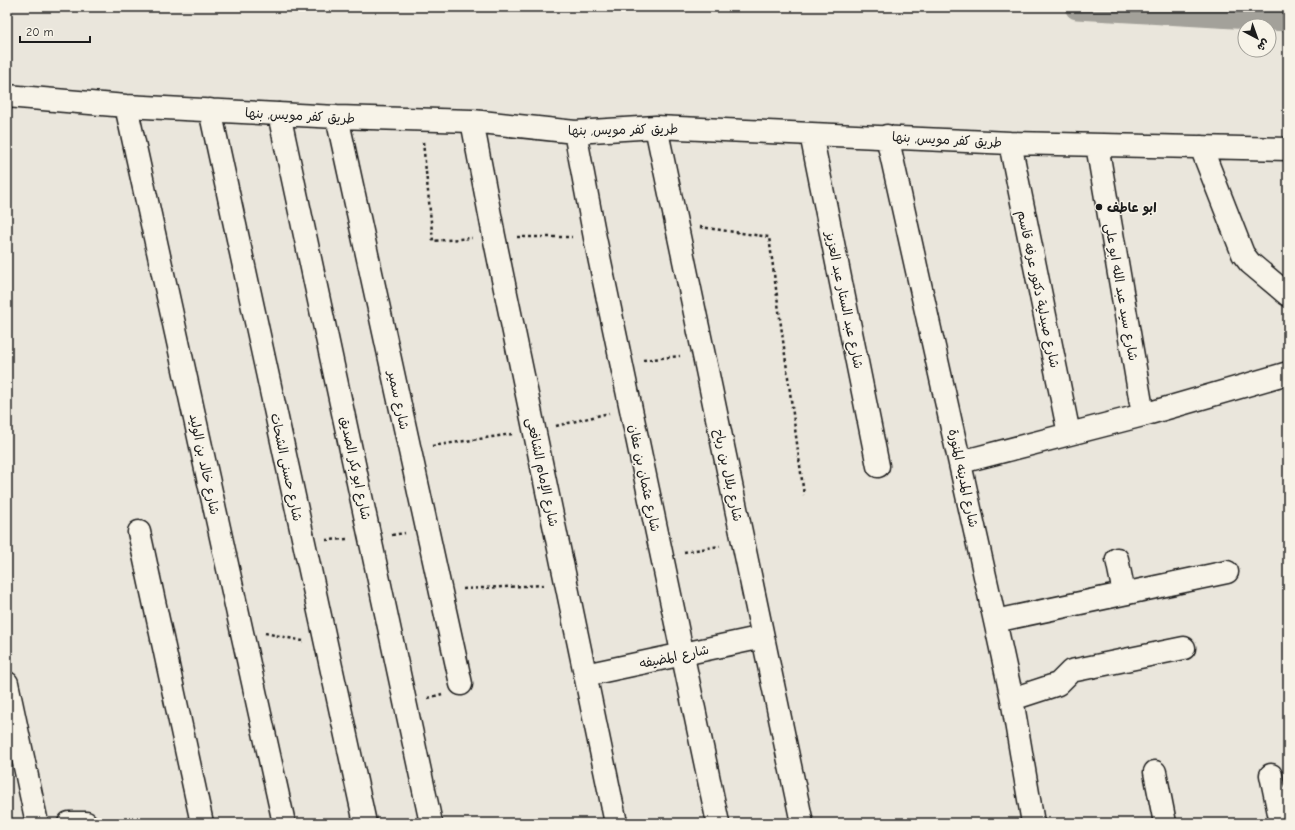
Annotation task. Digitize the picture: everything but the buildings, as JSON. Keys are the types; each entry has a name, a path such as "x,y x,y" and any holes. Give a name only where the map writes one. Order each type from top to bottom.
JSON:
{"street":[{"name":"طريق كفر مويس, بنها","path":"7,96 126,106 337,117 472,121 575,132 656,126 1010,143 1288,149"},
{"name":"شارع خالد بن الوليد","path":"126,106 284,823"},
{"name":"شارع حسنى الشحات","path":"210,110 365,823"},
{"name":"شارع ابو بكر الصديق","path":"279,114 431,823"},
{"name":"شارع سمير","path":"337,117 460,684"},
{"name":"شارع الإمام الشافعى","path":"472,121 494,236 616,823"},
{"name":"شارع بلال بن رباح","path":"656,126 802,823"},
{"name":"شارع عثمان بن عفان","path":"575,132 630,408 718,823"},
{"name":"شارع عبد الستار عبد العزيز","path":"811,134 878,466"},
{"name":"شارع المدينه المنورة","path":"887,136 961,462 1012,698 1033,823"},
{"name":"شارع صيدلية دكتور عرفه قاسم","path":"1010,143 1069,434"},
{"name":"شارع سيد عبد الله ابو على","path":"1097,145 1143,415"},
{"path":"1201,147 1243,254 1250,263 1288,295"},
{"path":"961,462 1143,415 1288,373"},
{"path":"139,532 202,823"},
{"path":"1117,559 1124,593"},
{"path":"995,621 1226,572"},
{"name":"شارع المضيفه","path":"586,675 763,636"},
{"path":"1012,698 1058,684 1070,670 1184,648"},
{"path":"7,682 37,823"},
{"path":"1155,772 1165,823"},
{"path":"1271,775 1281,823"},
{"path":"68,823 86,823"}],"path":[{"path":"421,120 433,241 494,236 595,238"},
{"path":"676,224 769,237 804,495"},
{"path":"621,363 703,354"},
{"path":"409,449 534,431 630,408"},
{"path":"662,556 743,542"},
{"path":"440,590 566,584"},
{"path":"241,628 326,646"},
{"path":"406,704 451,691 460,684"}],"waterway":[{"path":"1077,7 1288,19"}],"place":[{"name":"ابو عاطف","path":"1099,207"}]}
